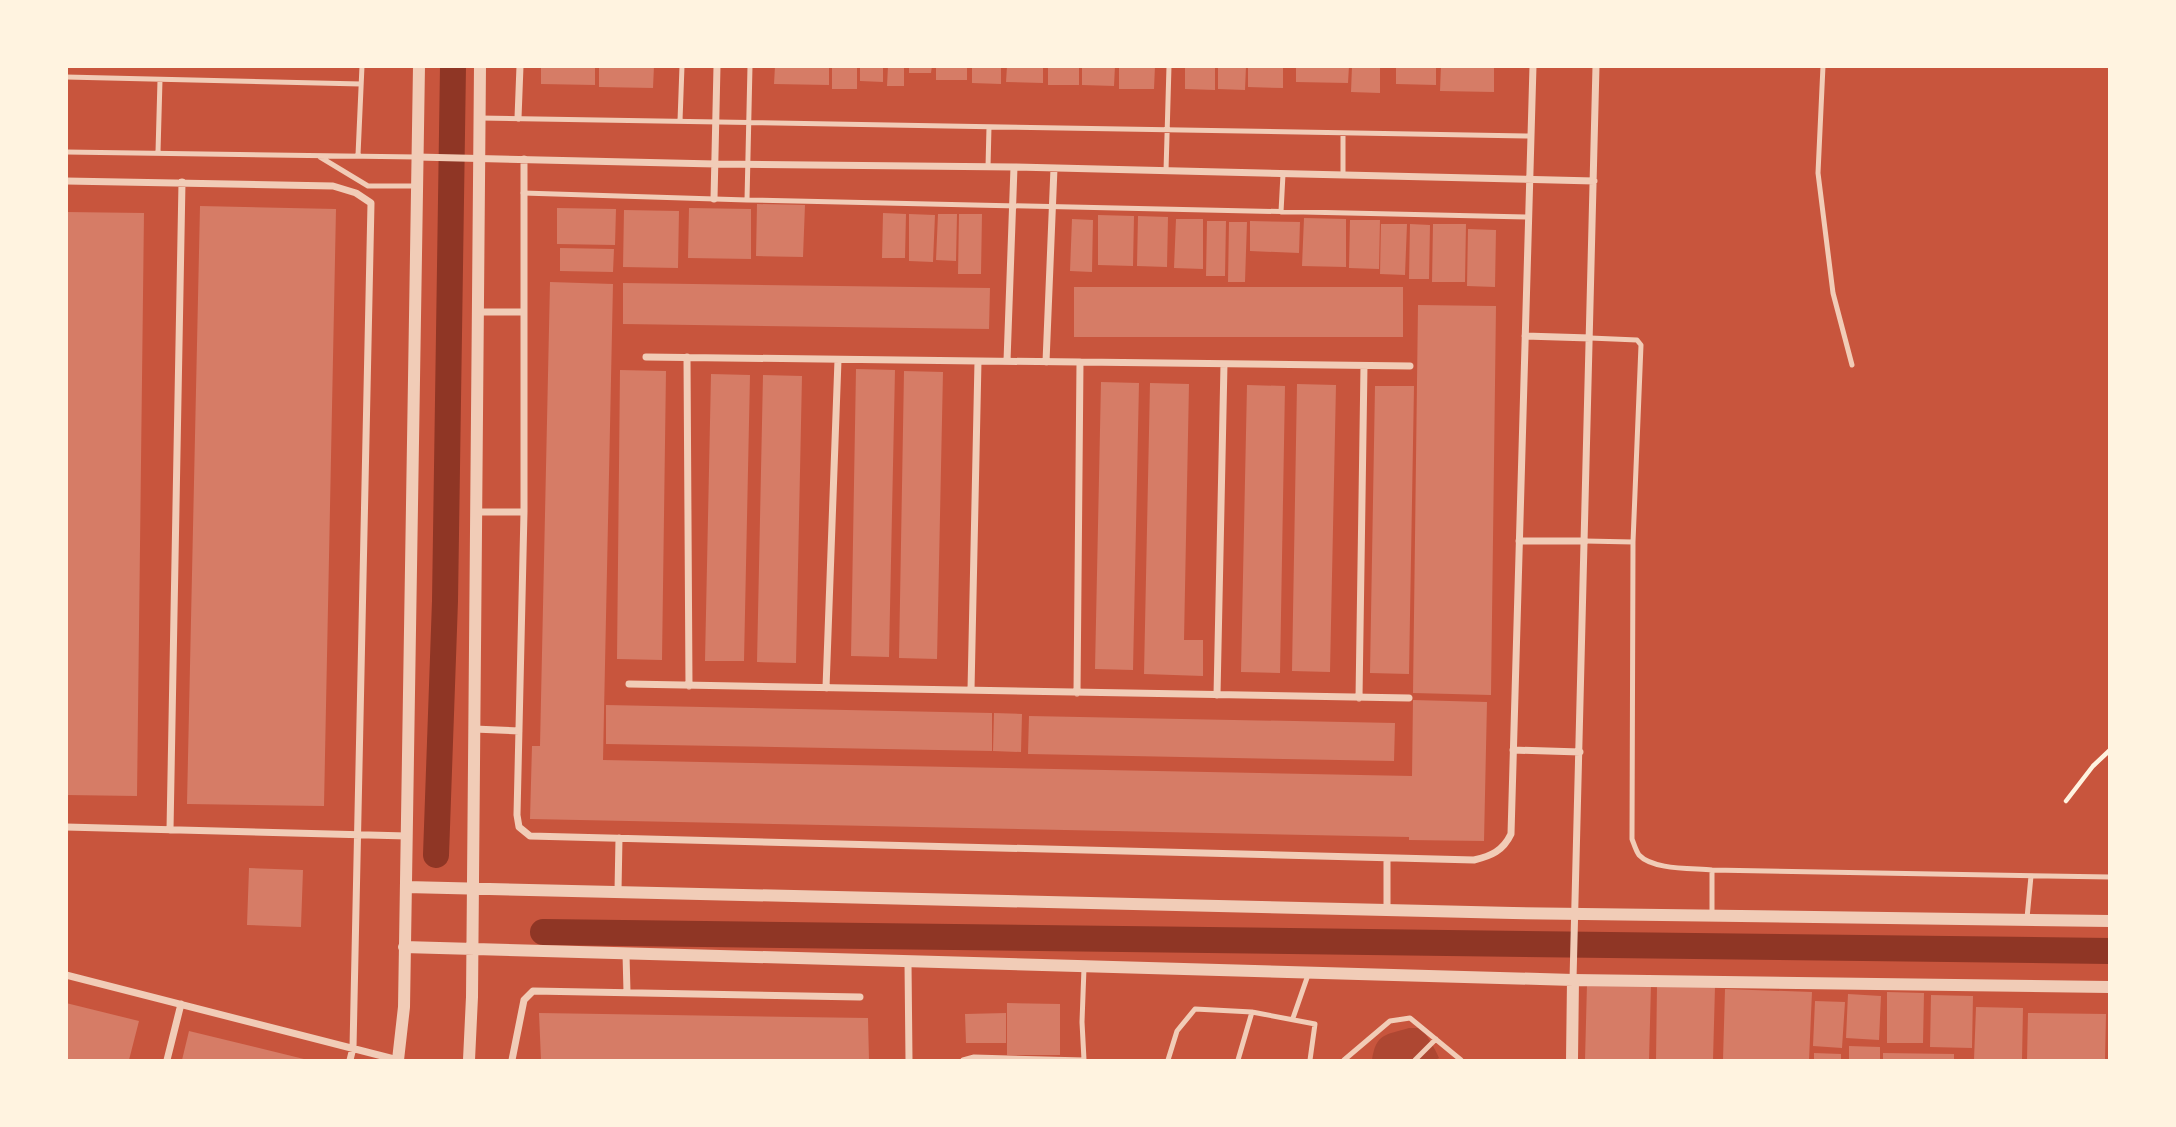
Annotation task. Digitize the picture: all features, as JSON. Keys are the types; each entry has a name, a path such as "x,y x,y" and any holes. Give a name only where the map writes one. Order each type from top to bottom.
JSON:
{"street":[{"path":"66,975 398,1060 404,1007 419,66"},
{"path":"469,1060 478,312 473,158 480,118 480,66"},
{"path":"519,118 520,66"},
{"path":"714,199 718,66"},
{"path":"524,159 524,512 517,815 519,827 530,836 1474,860 1497,852 1511,834 1533,66"},
{"path":"1572,1060 1596,66"},
{"path":"417,157 748,165 1013,167 1594,181"},
{"path":"1007,361 1013,167"},
{"path":"1046,362 1054,168"},
{"path":"66,181 333,186 356,193 371,203 356,834 354,1048 350,1060"},
{"path":"170,830 182,182"},
{"path":"478,312 523,312"},
{"path":"1525,336 1590,338"},
{"path":"646,357 1410,366"},
{"path":"687,358 689,685"},
{"path":"826,688 838,359"},
{"path":"971,691 978,361"},
{"path":"1077,692 1080,362"},
{"path":"1217,695 1224,364"},
{"path":"1359,698 1364,366"},
{"path":"476,512 524,512"},
{"path":"1519,541 1585,541"},
{"path":"629,684 1409,698"},
{"path":"474,729 519,731"},
{"path":"1513,750 1580,752"},
{"path":"66,828 407,836"},
{"path":"618,891 619,838"},
{"path":"1387,858 1387,910"},
{"path":"406,887 1387,910 1576,920 1712,915 2109,920"},
{"path":"404,947 1573,981 2109,987"},
{"path":"626,954 627,992"},
{"path":"908,963 909,1060"},
{"path":"512,1060 524,1000 533,991 860,998"},
{"path":"167,1060 181,1004"}],"lane":[{"path":"358,155 362,66"},
{"path":"680,121 682,66"},
{"path":"747,200 750,66"},
{"path":"1167,171 1169,66"},
{"path":"1822,66 1818,173 1833,293 1852,365"},
{"path":"66,77 361,85"},
{"path":"158,152 160,79"},
{"path":"480,118 1531,136"},
{"path":"988,167 989,127"},
{"path":"1343,133 1343,175"},
{"path":"66,152 417,157"},
{"path":"317,155 368,186 417,186"},
{"path":"1280,212 1283,174"},
{"path":"523,193 1529,217"},
{"path":"1590,338 1637,340 1641,345 1633,542 1632,839 1638,854 1668,867 1712,870 2109,877"},
{"path":"1585,541 1633,542"},
{"path":"1712,870 1712,915"},
{"path":"2027,920 2031,876"},
{"path":"963,1060 974,1057 1084,1060 1084,968"},
{"path":"1293,1018 1308,973"},
{"path":"1168,1060 1177,1031 1195,1009 1252,1012 1315,1024 1310,1060"},
{"path":"1238,1060 1252,1012"},
{"path":"1344,1060 1390,1021 1410,1018 1461,1060"},
{"path":"1415,1060 1436,1039"}],"path":[{"path":"2066,802 2093,766 2109,750"}],"shaded area":[{"path":"1409,1028 1420,1028 1423,1031 1439,1058 1372,1060 1376,1045 1383,1036"}],"building":[{"path":"541,66 595,66 595,85 541,84"},
{"path":"599,66 654,66 653,88 599,87"},
{"path":"775,66 829,66 829,85 774,84"},
{"path":"832,66 857,66 857,89 832,89"},
{"path":"860,66 883,66 883,82 860,81"},
{"path":"888,66 904,66 904,86 887,86"},
{"path":"909,66 932,66 931,73 909,73"},
{"path":"936,66 967,66 967,80 936,80"},
{"path":"972,66 1001,66 1001,84 972,83"},
{"path":"1007,66 1043,66 1043,83 1006,82"},
{"path":"1048,66 1079,66 1079,85 1048,85"},
{"path":"1082,66 1115,66 1114,86 1082,85"},
{"path":"1119,66 1155,66 1154,89 1119,89"},
{"path":"1185,66 1215,66 1215,90 1185,89"},
{"path":"1218,66 1246,66 1245,90 1218,89"},
{"path":"1248,66 1283,66 1283,88 1248,87"},
{"path":"1296,66 1349,66 1348,83 1296,82"},
{"path":"1352,66 1380,66 1380,93 1351,92"},
{"path":"1396,66 1436,66 1436,85 1396,84"},
{"path":"1441,66 1494,66 1494,92 1440,91"},
{"path":"757,204 805,205 803,257 756,256"},
{"path":"200,206 336,209 324,806 187,804"},
{"path":"557,208 616,209 615,245 557,244"},
{"path":"689,208 751,209 751,259 688,258"},
{"path":"624,210 679,211 678,268 623,267"},
{"path":"66,212 144,213 137,796 66,795"},
{"path":"883,213 906,214 905,258 882,258"},
{"path":"909,214 935,215 933,262 909,261"},
{"path":"938,214 957,214 956,261 936,260"},
{"path":"959,214 982,214 981,274 958,274"},
{"path":"1098,215 1134,216 1133,266 1098,265"},
{"path":"1138,216 1168,217 1167,267 1137,266"},
{"path":"1304,218 1346,219 1346,267 1302,266"},
{"path":"1072,219 1093,220 1092,272 1070,271"},
{"path":"1176,219 1203,219 1203,269 1174,268"},
{"path":"1350,220 1380,220 1379,269 1349,268"},
{"path":"1207,221 1226,221 1225,276 1206,276"},
{"path":"1250,221 1300,222 1299,253 1250,251"},
{"path":"1229,222 1247,222 1245,282 1228,282"},
{"path":"1381,224 1407,224 1405,275 1380,274"},
{"path":"1410,224 1430,225 1429,279 1409,279"},
{"path":"1433,224 1466,224 1465,282 1432,282"},
{"path":"1468,229 1496,230 1495,287 1467,286"},
{"path":"560,248 614,249 613,272 560,271"},
{"path":"550,282 613,284 603,760 1412,776 1413,700 1487,702 1484,841 1409,840 1409,837 530,819 532,746 540,746"},
{"path":"623,283 990,288 989,329 623,324"},
{"path":"1074,287 1403,287 1403,337 1074,337"},
{"path":"1418,305 1496,306 1491,695 1413,693"},
{"path":"856,369 895,370 889,657 851,656"},
{"path":"620,370 666,371 662,660 617,659"},
{"path":"904,371 943,372 937,659 899,658"},
{"path":"711,374 750,375 744,661 705,661"},
{"path":"763,375 802,376 796,663 757,662"},
{"path":"1101,382 1139,383 1133,670 1095,669"},
{"path":"1150,383 1189,384 1184,640 1203,640 1203,676 1144,674"},
{"path":"1297,384 1336,385 1330,672 1292,671"},
{"path":"1247,385 1285,386 1280,673 1241,672"},
{"path":"1375,386 1414,386 1409,674 1370,673"},
{"path":"606,705 992,713 992,751 606,744"},
{"path":"994,713 1022,714 1021,752 993,751"},
{"path":"1029,716 1395,723 1394,761 1028,754"},
{"path":"249,868 303,870 301,927 247,925"},
{"path":"1587,984 1651,985 1649,1060 1585,1060"},
{"path":"1657,986 1715,987 1713,1060 1656,1060"},
{"path":"1725,989 1812,992 1809,1060 1723,1060"},
{"path":"1887,992 1924,993 1923,1043 1887,1043"},
{"path":"1848,994 1881,996 1879,1040 1846,1038"},
{"path":"1931,995 1973,996 1972,1048 1930,1047"},
{"path":"1815,1001 1845,1002 1842,1048 1813,1046"},
{"path":"66,1003 139,1021 129,1060 66,1060"},
{"path":"1007,1003 1060,1004 1060,1055 1007,1055"},
{"path":"1976,1007 2023,1008 2022,1060 1974,1060"},
{"path":"539,1013 868,1018 869,1060 541,1060"},
{"path":"1006,1013 1006,1043 966,1043 965,1014"},
{"path":"2028,1013 2106,1014 2105,1060 2027,1060"},
{"path":"189,1031 308,1060 182,1060"},
{"path":"1849,1046 1880,1047 1880,1060 1849,1060"},
{"path":"1814,1053 1841,1054 1841,1060 1814,1060"},
{"path":"1883,1053 1954,1054 1954,1060 1883,1060"}],"waterway":[{"path":"436,855 445,601 453,66"},
{"path":"543,932 2110,951"}]}
